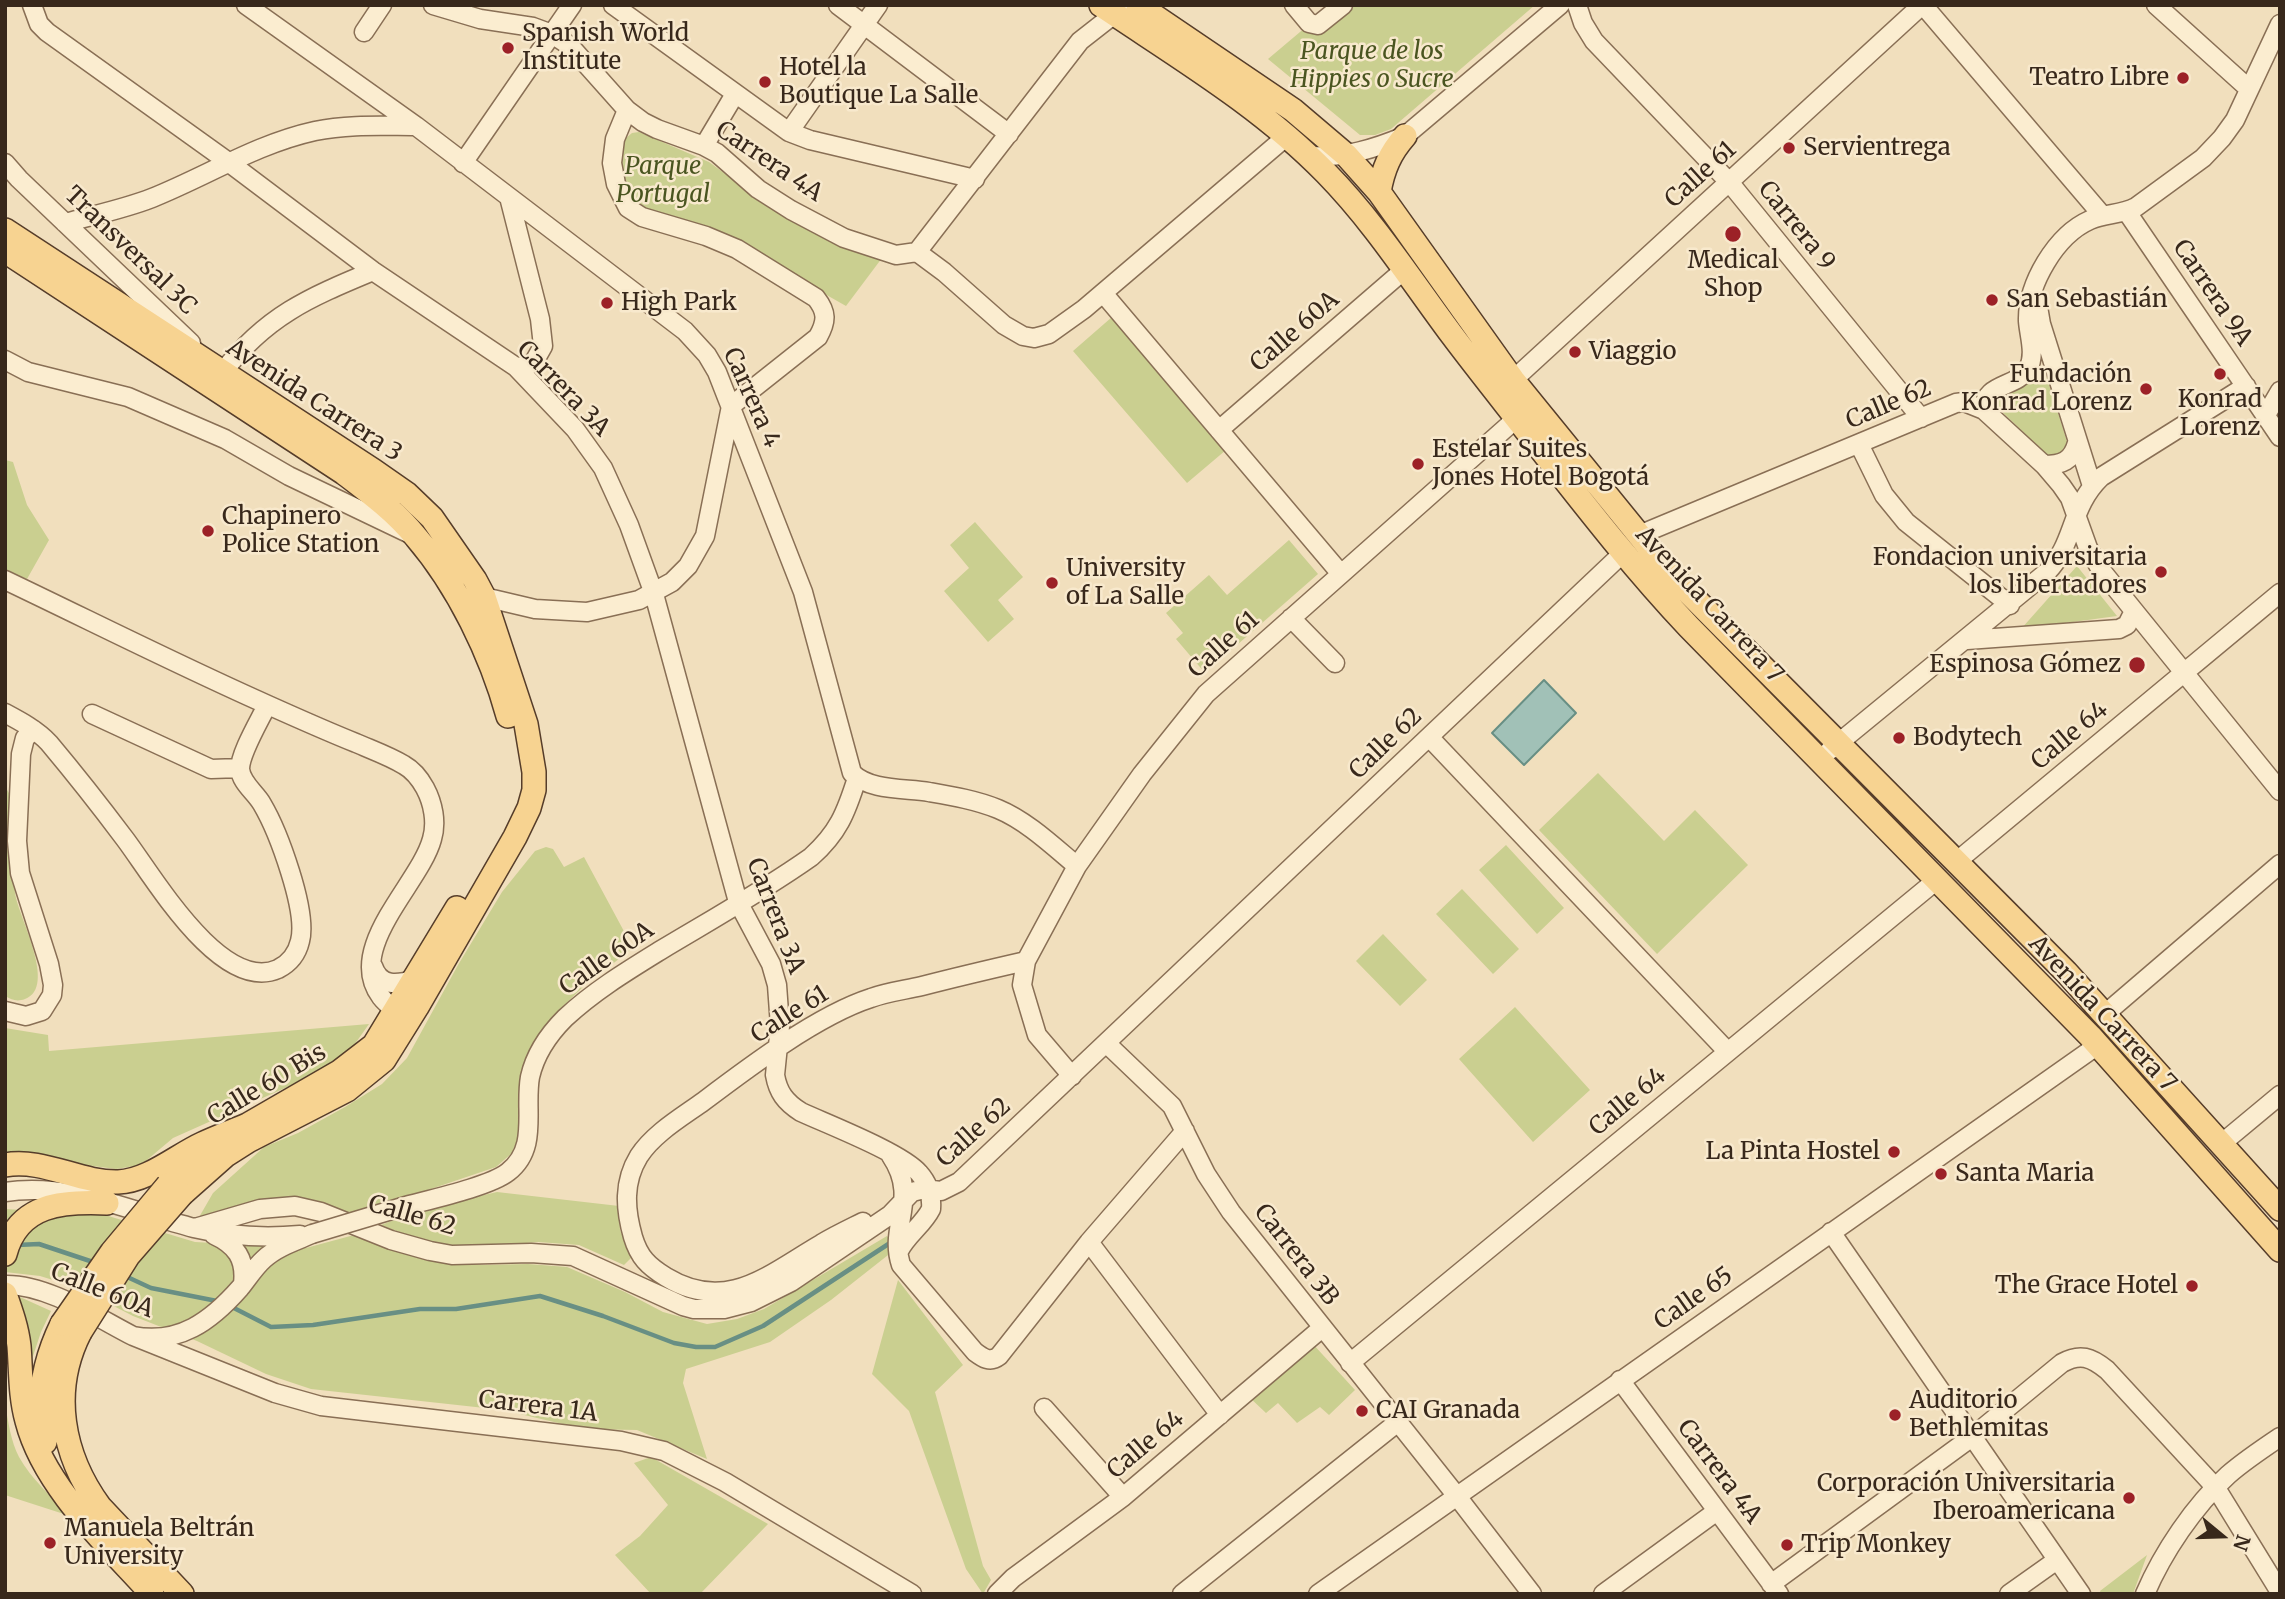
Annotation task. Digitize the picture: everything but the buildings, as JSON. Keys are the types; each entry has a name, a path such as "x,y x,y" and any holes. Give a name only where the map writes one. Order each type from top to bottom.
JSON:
{"main road":[{"name":"Avenida Carrera 7","path":"1138,5 1293,110 1346,155 1380,192 1513,380 1699,604 2105,1014 2280,1209"},
{"name":"Avenida Carrera 7","path":"1114,8 1209,77 1310,156 1371,224 1623,553 1689,627 2098,1045 2280,1250"},
{"path":"1380,192 1385,166 1396,145 1405,136"},
{"name":"Avenida Carrera 3","path":"5,230 407,494 444,534 469,569 484,597 510,695"},
{"name":"Avenida Carrera 3","path":"5,251 344,473 386,506 416,536 456,596 510,695"},
{"name":"Calle 60 Bis","path":"69,1498 49,1458 41,1416 42,1383 53,1343 71,1328 112,1252 175,1189 205,1154 352,1064 366,1053 383,1033 516,805 520,793 520,768 510,695"},
{"name":"Calle 60 Bis","path":"175,1189 248,1141 347,1090 369,1075 384,1060 398,1005 515,837 529,808 534,790 534,772 526,724 510,695"},
{"path":"5,1165 29,1164 101,1180 130,1180 201,1144 252,1123"},
{"path":"5,1254 17,1230 33,1214 47,1207 66,1203 107,1203"},
{"path":"5,1294 19,1346 13,1372 34,1444 46,1469 83,1518 152,1594"},
{"name":"Calle 60 Bis","path":"71,1328 62,1403 67,1438 81,1476 100,1507 182,1594"}],"street":[{"name":"Carrera 3A","path":"32,5 39,24 47,32 373,271 516,367 575,429 603,468 629,525 654,594 738,902 771,964 780,1007 777,1086 790,1105 889,1153 919,1172 929,1190"},
{"name":"Carrera 4","path":"246,5 416,126 685,331 707,355 731,406 803,592 848,764 857,778"},
{"path":"364,32 382,5"},
{"name":"Carrera 4A","path":"433,5 480,19 533,27 552,34 570,46 627,110 657,130 718,153 758,189 844,238 896,255 917,252"},
{"path":"463,163 572,5"},
{"path":"613,5 789,132 810,140 975,179"},
{"path":"838,5 1009,134"},
{"path":"789,132 878,5"},
{"path":"1294,5 1309,23 1318,26 1343,5"},
{"path":"1310,156 1346,155 1405,136 1560,5"},
{"name":"Carrera 9","path":"1577,5 1583,23 1594,41 1730,183 1921,418"},
{"path":"1922,5 2102,215"},
{"name":"Calle 61","path":"1513,380 1922,5"},
{"path":"2156,5 2248,88"},
{"path":"1114,8 1080,41 917,252 1012,331 1023,336 1043,336 1056,330 1287,136"},
{"path":"2280,24 2235,120 2213,148 2165,187 2127,212 2102,215 2086,221 2061,240 2044,266 2035,289 2028,320 2032,352 2030,363 2021,376 1991,392 1983,403 1984,410 2045,465 2070,498 2093,559 2280,791"},
{"path":"704,146 735,94"},
{"path":"484,597 535,609 587,612 639,600 672,582 688,566 705,536 731,406 818,337 825,326 826,316 816,298 737,249 706,236 642,217 628,208 619,194 612,163 615,139 627,110"},
{"path":"65,223 152,198 227,162 315,131 361,125 416,126"},
{"name":"Transversal 3C","path":"5,163 222,373"},
{"path":"509,197 540,319 543,346 534,362 516,367"},
{"name":"Carrera 9A","path":"2127,212 2280,437"},
{"name":"Calle 60A","path":"1219,430 1404,270"},
{"path":"222,373 252,338 277,317 314,295 373,271"},
{"path":"2035,289 2041,324 2092,486"},
{"path":"1103,293 1341,574"},
{"path":"5,360 28,372 128,397 225,439 289,476 416,536"},
{"path":"1820,759 2010,605 2057,562 2084,495 2113,467 2246,386"},
{"path":"2266,415 2280,391"},
{"name":"Calle 62","path":"1639,535 1962,402 1984,410"},
{"name":"Calle 61","path":"1072,1076 1043,1045 1033,1027 1022,985 1026,961 1077,866 1142,774 1206,694 1517,418"},
{"path":"1860,443 1884,495 1906,522 2010,605"},
{"path":"2045,465 2062,464 2070,459 2077,443"},
{"name":"Calle 62","path":"204,1230 272,1206 295,1206 321,1212 391,1240 430,1251 478,1256 531,1253 573,1256 694,1309 724,1309 751,1302 791,1282 890,1216 904,1200 918,1190 940,1191 960,1182 1623,553"},
{"path":"5,580 267,705 405,766 415,774 431,802 435,830 432,842 386,920 372,962 373,980 398,1005"},
{"name":"Calle 64","path":"1956,862 2280,593"},
{"path":"1967,640 2119,629 2127,625 2134,611"},
{"path":"1292,618 1335,663"},
{"path":"5,713 34,730 57,753 204,942 237,967 261,973 272,971 291,960 300,942 303,922 274,828 260,801 244,780 240,768 267,705"},
{"path":"92,714 211,769 240,768"},
{"path":"5,1011 18,1015 42,1011 53,985 20,873 17,841 18,790 23,744 25,738 34,730"},
{"path":"1429,737 1728,1052"},
{"path":"5,755 18,790"},
{"path":"857,778 874,785 954,797 999,809 1077,866"},
{"name":"Calle 60A","path":"5,1284 52,1295 133,1336 169,1338 194,1327 213,1314 265,1257 312,1234 487,1181 508,1172 522,1156 528,1143 530,1077 536,1060 554,1029 615,978 794,869 824,845 844,817 857,778"},
{"path":"2105,1014 2280,864"},
{"name":"Calle 64","path":"1350,1363 1938,879"},
{"name":"Calle 61","path":"890,1216 868,1219 758,1282 723,1293 686,1287 651,1268 640,1257 628,1219 626,1187 640,1155 654,1138 777,1050 824,1020 872,998 1026,961"},
{"path":"372,962 377,976 389,984 415,979"},
{"name":"Carrera 3B","path":"1106,1044 1172,1106 1215,1190 1456,1495"},
{"name":"Calle 65","path":"1318,1594 2098,1045"},
{"path":"2221,1144 2280,1095"},
{"path":"889,1153 903,1176 904,1200 899,1251 901,1265 975,1352 987,1360 992,1360 999,1356 1089,1242 1185,1131"},
{"name":"Calle 60A","path":"5,1192 56,1190 204,1230 255,1236 312,1234"},
{"path":"899,1251 907,1237 921,1224 931,1209 929,1190"},
{"path":"204,1230 226,1241 240,1255 244,1265 243,1284"},
{"path":"1831,1232 2081,1594"},
{"path":"1089,1242 1220,1415"},
{"name":"Calle 64","path":"997,1594 1013,1578 1123,1497 1322,1328"},
{"name":"Carrera 1A","path":"133,1336 275,1394 321,1406 621,1441 664,1451 725,1482 912,1594"},
{"path":"1775,1589 2071,1358 2088,1357 2107,1370 2216,1488 2280,1592"},
{"name":"Carrera 4A","path":"1620,1380 1775,1589"},
{"path":"1044,1408 1123,1497"},
{"path":"1182,1594 1398,1422"},
{"path":"2145,1594 2178,1536 2216,1488 2238,1466 2280,1437"},
{"path":"1456,1495 1532,1594"},
{"path":"1603,1594 1717,1511"},
{"path":"2009,1594 2057,1560"}],"green space":[{"name":"Parque de los Hippies o Sucre","path":"1332,5 1535,5 1391,129 1375,135 1360,135 1268,59"},
{"name":"Parque Portugal","path":"639,132 709,162 765,203 882,258 846,306 726,238 639,210 620,181 621,151 626,138"},
{"path":"1112,317 1226,450 1187,483 1073,351"},
{"path":"2046,375 2068,445 2066,456 2049,457 1991,401"},
{"path":"5,460 13,462 27,505 49,540 27,579 5,570"},
{"path":"975,522 1023,577 998,600 1014,619 988,642 944,591 969,568 950,545"},
{"path":"1289,540 1318,574 1205,673 1176,639 1183,633 1166,613 1209,575 1227,595"},
{"path":"2077,566 2117,616 2021,629"},
{"path":"1598,773 1664,841 1695,810 1748,865 1657,954 1539,830"},
{"path":"5,786 10,795 15,893 34,950 38,981 34,992 19,1000 5,996"},
{"path":"1506,845 1564,908 1537,934 1479,870"},
{"path":"546,847 553,849 564,867 584,857 633,948 584,986 554,1015 536,1040 525,1061 520,1133 512,1153 496,1167 351,1216 314,1203 285,1197 198,1219 213,1193 264,1147 298,1133 382,1084 407,1058 502,892 535,851"},
{"path":"1462,889 1519,949 1493,974 1436,914"},
{"path":"1383,934 1427,980 1400,1006 1356,961"},
{"path":"1515,1007 1590,1090 1533,1142 1459,1059"},
{"path":"369,1024 352,1048 332,1062 294,1084 173,1138 141,1165 116,1169 5,1159 5,1028 48,1035 49,1051"},
{"path":"497,1192 619,1206 620,1230 632,1257 624,1265 579,1245 538,1242 458,1249 414,1238 381,1225 423,1209"},
{"path":"5,1209 105,1215 195,1242 306,1248 354,1235 435,1261 567,1267 663,1312 707,1324 737,1319 764,1309 887,1236 897,1248 831,1300 770,1342 686,1369 683,1383 707,1459 637,1430 584,1429 503,1410 311,1389 266,1374 197,1341 133,1316 79,1288 40,1276 5,1272"},
{"path":"898,1280 963,1365 935,1392 983,1566 991,1580 983,1594 966,1569 909,1411 872,1374"},
{"path":"5,1295 20,1297 51,1311 25,1380 28,1352 5,1340"},
{"path":"1312,1343 1355,1390 1329,1415 1320,1407 1297,1423 1278,1403 1266,1413 1247,1395"},
{"path":"5,1403 19,1457 36,1481 70,1516 5,1495"},
{"path":"651,1457 768,1524 700,1594 651,1594 615,1555 640,1536 668,1505 634,1463"},
{"path":"2147,1555 2133,1594 2101,1594 2100,1591"}],"water":[{"path":"1544,680 1576,713 1524,765 1492,733"}],"waterway":[{"path":"230,1306 271,1327 313,1325 420,1309 456,1309 540,1296 674,1343 715,1347 763,1326 893,1241"},
{"path":"17,1245 39,1244 96,1263"},
{"path":"123,1275 151,1288 222,1302"}],"place":[{"name":"Spanish World Institute","path":"508,48"},
{"name":"Teatro Libre","path":"2183,78"},
{"name":"Hotel la Boutique La Salle","path":"765,82"},
{"name":"Servientrega","path":"1789,148"},
{"name":"Medical Shop","path":"1733,234"},
{"name":"San Sebastián","path":"1992,300"},
{"name":"High Park","path":"607,303"},
{"name":"Viaggio","path":"1575,352"},
{"name":"Konrad Lorenz","path":"2220,374"},
{"name":"Fundación Konrad Lorenz","path":"2146,389"},
{"name":"Estelar Suites Jones Hotel Bogotá","path":"1418,464"},
{"name":"Chapinero Police Station","path":"208,531"},
{"name":"Fondacion universitaria los libertadores","path":"2161,572"},
{"name":"University of La Salle","path":"1052,583"},
{"name":"Espinosa Gómez","path":"2137,665"},
{"name":"Bodytech","path":"1899,738"},
{"name":"La Pinta Hostel","path":"1894,1152"},
{"name":"Santa Maria","path":"1941,1174"},
{"name":"The Grace Hotel","path":"2192,1286"},
{"name":"CAI Granada","path":"1362,1411"},
{"name":"Auditorio Bethlemitas","path":"1895,1415"},
{"name":"Corporación Universitaria Iberoamericana","path":"2129,1498"},
{"name":"Manuela Beltrán University","path":"50,1543"},
{"name":"Trip Monkey","path":"1787,1545"}]}
